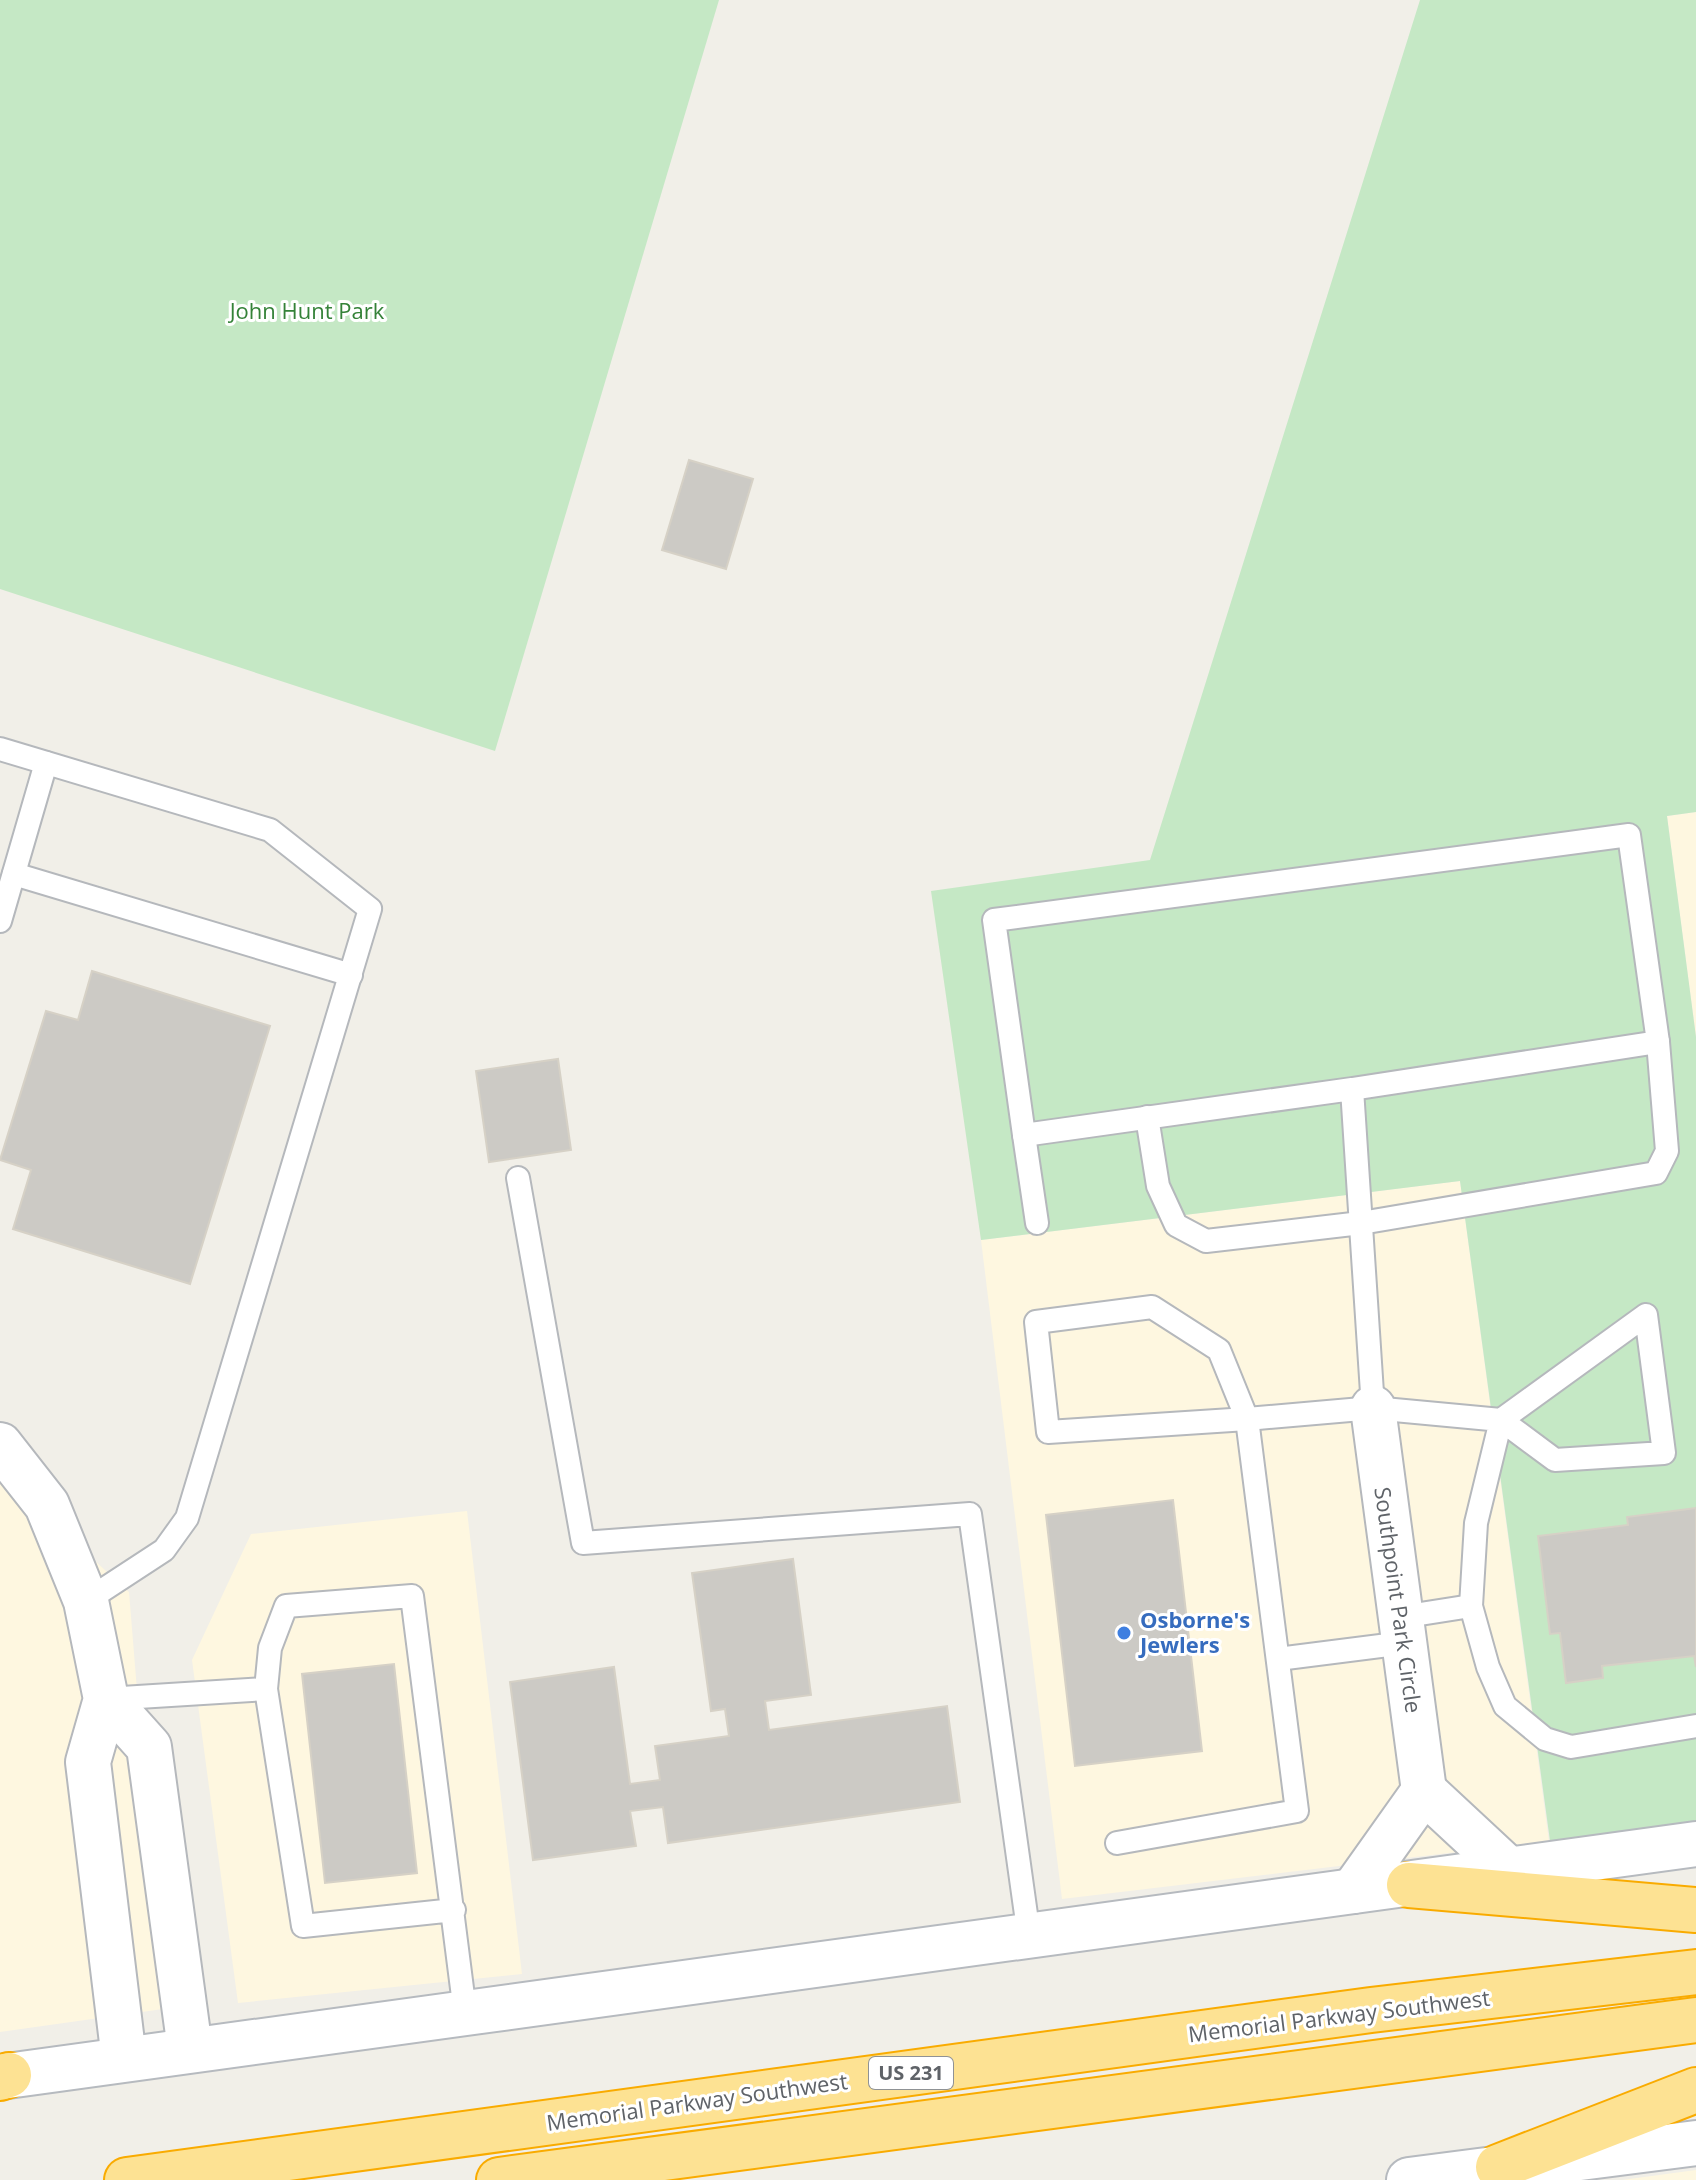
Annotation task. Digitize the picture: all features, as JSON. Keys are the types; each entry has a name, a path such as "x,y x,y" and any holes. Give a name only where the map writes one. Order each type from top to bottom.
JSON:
{"highway":[{"path":"1409,1885 1696,1910"},
{"name":"Memorial Parkway Southwest","path":"127,2180 1371,2010 1696,1972"},
{"name":"US 231","path":"499,2180 1696,2020"},
{"path":"1499,2174 1696,2090"}],"main road":[{"name":"Southpoint Park Circle","path":"1373,1408 1424,1791"},
{"path":"0,1445 47,1505 86,1601 106,1699 88,1762 124,2059"},
{"path":"106,1699 149,1747 190,2049"},
{"path":"1353,1891 1424,1791 1508,1869"},
{"path":"3,2077 1696,1844"},
{"path":"1409,2180 1499,2174 1696,2143"}],"lane":[{"path":"0,749 270,830 370,909 187,1518 164,1550 86,1601"},
{"path":"0,921 46,763"},
{"path":"1037,1223 994,920 1629,835 1658,1042 1667,1151 1656,1173 1361,1223 1206,1241 1176,1225 1158,1186 1147,1117"},
{"path":"14,874 351,975"},
{"path":"1024,1135 1658,1042"},
{"path":"1352,1089 1373,1408"},
{"path":"518,1178 583,1543 970,1514 1029,1936"},
{"path":"1117,1843 1297,1811 1247,1419 1219,1350 1152,1307 1036,1322 1048,1432 1247,1419 1373,1408 1501,1420 1555,1460 1664,1453 1646,1315 1501,1420 1476,1523 1471,1606 1488,1667 1505,1706 1545,1739 1571,1747 1696,1726"},
{"path":"454,1910 303,1926 266,1689 270,1648 286,1606 412,1596 454,1910 465,2012"},
{"path":"1278,1659 1402,1630 1471,1606"},
{"path":"106,1699 266,1689"}],"shaded area":[{"path":"1696,812 1696,1037 1667,816"},
{"path":"1460,1181 1549,1841 1062,1899 981,1240"},
{"path":"0,1474 129,1592 163,2009 0,2032"},
{"path":"467,1511 522,1974 238,2003 192,1660 251,1534"},
{"path":"1696,2170 1696,2180 1622,2180"}],"green space":[{"name":"John Hunt Park","path":"0,0 719,0 495,751 0,589"},
{"path":"1420,0 1696,0 1696,812 1667,816 1696,1037 1696,1821 1550,1841 1460,1181 981,1240 931,891 1150,860"}],"building":[{"path":"689,460 753,479 726,569 662,550"},
{"path":"92,971 270,1026 190,1284 13,1229 31,1170 0,1160 46,1011 78,1020"},
{"path":"558,1059 571,1150 489,1162 476,1071"},
{"name":"Osborne's Jewlers","path":"1173,1500 1202,1751 1075,1766 1046,1515"},
{"path":"1696,1508 1696,1667 1694,1656 1602,1666 1603,1678 1566,1683 1560,1633 1550,1634 1538,1536 1628,1525 1627,1517"},
{"path":"793,1559 811,1695 765,1701 769,1730 947,1706 960,1802 668,1843 663,1807 630,1811 636,1846 533,1860 510,1682 614,1667 630,1784 660,1780 655,1746 729,1736 725,1709 711,1711 692,1573"},
{"path":"394,1664 417,1873 325,1883 302,1674"}],"place":[{"name":"Osborne's Jewlers","path":"1124,1633"}]}
